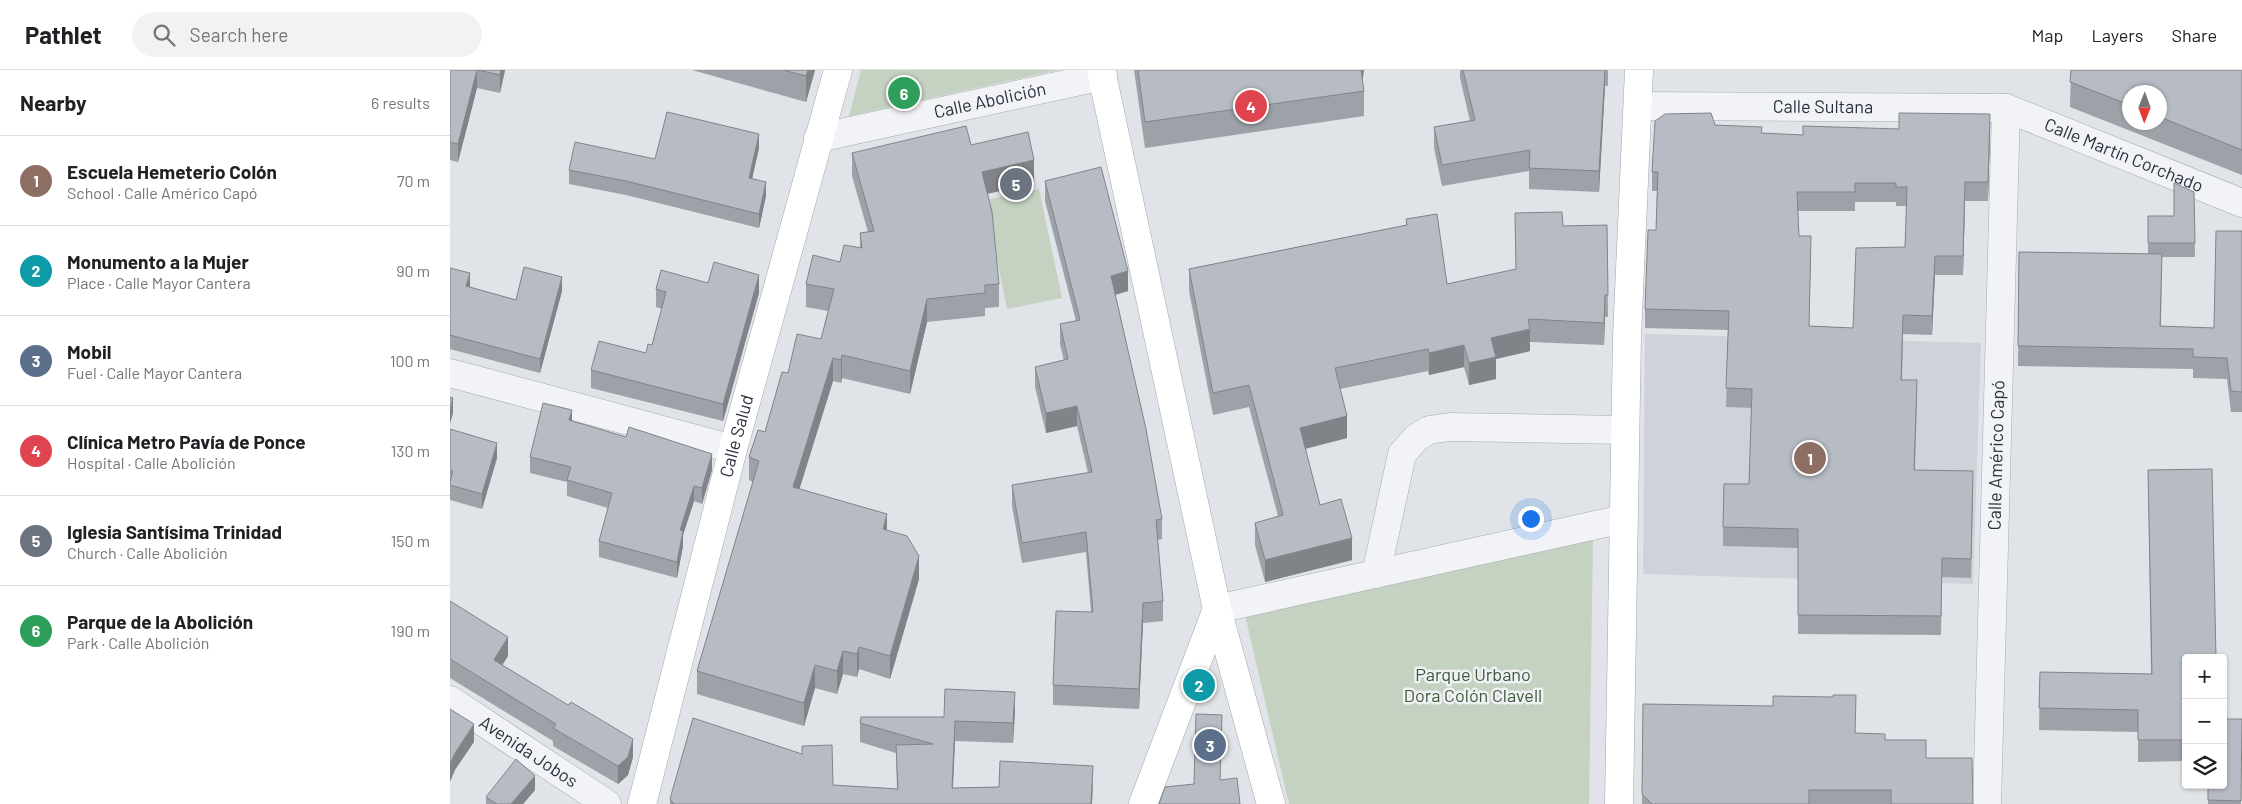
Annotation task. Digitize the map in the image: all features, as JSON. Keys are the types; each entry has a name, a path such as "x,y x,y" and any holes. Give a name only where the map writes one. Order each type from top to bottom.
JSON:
{"main road":[{"name":"Calle Salud","path":"642,804 732,449 838,70"},
{"path":"1619,804 1627,336 1639,106 1639,70"},
{"path":"1102,73 1217,609 1271,804"},
{"path":"1143,804 1217,609"}],"street":[{"name":"Calle Abolición","path":"818,138 1102,73"},
{"name":"Calle Sultana","path":"1639,106 2006,108"},
{"name":"Calle Martín Corchado","path":"2006,108 2242,203"},
{"name":"Calle Américo Capó","path":"1987,804 2006,108"},
{"path":"450,373 732,449"},
{"path":"1376,574 1402,454 1416,438 1429,430 1450,427 1625,430"},
{"path":"1217,609 1623,519"},
{"name":"Avenida Jobos","path":"450,700 607,804"}],"shaded area":[{"path":"1645,334 1981,343 1973,584 1643,574"}],"green space":[{"path":"861,70 1058,70 849,116"},
{"path":"1039,189 1062,298 1007,309 985,200"},
{"name":"Parque Urbano Dora Colón Clavell","path":"1593,539 1589,804 1289,804 1245,615"}],"building":[{"path":"450,70 477,70 458,144 450,142"},
{"path":"478,70 501,70 500,75"},
{"path":"783,70 808,70 806,76"},
{"path":"1138,70 1361,70 1364,91 1145,122"},
{"path":"1463,70 1605,70 1599,171 1529,168 1530,150 1442,165 1434,127 1475,120"},
{"path":"2071,70 2242,70 2242,150 2167,120 2167,85 2122,85 2122,102 2070,82"},
{"path":"667,112 759,134 749,178 766,182 759,214 626,181 569,170 575,142 655,159"},
{"path":"1711,113 1715,125 1762,127 1761,133 1803,135 1803,126 1899,129 1899,113 1990,114 1988,182 1965,182 1963,256 1935,256 1932,316 1903,315 1901,380 1917,380 1914,470 1973,471 1971,559 1942,558 1941,616 1798,615 1798,529 1723,527 1724,484 1749,484 1752,389 1726,388 1729,311 1645,309 1648,230 1656,230 1658,172 1652,172 1655,121 1665,114","holes":["1855,183 1896,183 1896,187 1907,187 1905,247 1856,248 1853,328 1809,326 1811,236 1799,236 1797,192 1855,192"]},
{"path":"966,126 971,145 1028,132 1034,160 982,172 992,212 999,284 985,285 985,293 927,299 910,371 842,355 841,360 833,358 793,487 887,514 883,529 907,536 919,556 890,656 859,647 857,654 843,651 837,671 815,665 804,703 697,671 759,461 749,457 758,430 765,432 782,372 788,373 797,334 821,339 834,289 806,284 813,255 840,262 844,245 862,248 860,233 874,231 852,153"},
{"path":"1101,167 1128,271 1111,276 1146,429 1162,519 1156,520 1163,601 1143,603 1139,689 1053,685 1056,611 1093,612 1086,532 1022,543 1012,485 1092,472 1077,406 1046,413 1035,367 1068,359 1060,324 1080,320 1045,181"},
{"path":"2174,183 2194,192 2195,243 2148,243 2148,216 2174,216"},
{"path":"1562,212 1563,226 1607,225 1608,295 1605,295 1604,323 1528,319 1530,329 1491,338 1496,357 1469,363 1464,345 1429,353 1428,349 1335,368 1347,416 1300,428 1320,505 1341,499 1352,538 1265,560 1255,523 1283,515 1249,385 1213,393 1189,269 1407,225 1406,219 1437,214 1447,284 1516,269 1515,213"},
{"path":"2216,231 2242,231 2242,392 2231,391 2227,358 2193,357 2193,349 2018,346 2019,252 2162,254 2160,326 2214,328"},
{"path":"714,262 759,275 723,404 591,370 599,341 646,353 648,344 652,345 666,292 656,289 661,270 708,283"},
{"path":"524,267 562,277 540,359 450,335 450,268 470,273 466,286 516,300"},
{"path":"450,397 453,398 450,410"},
{"path":"543,403 572,410 569,420 626,437 629,427 712,454 702,488 694,486 680,530 683,531 677,562 599,541 612,493 567,480 571,467 530,457"},
{"path":"450,429 497,443 482,494 450,485 453,471 450,470"},
{"path":"2212,469 2216,654 2182,654 2182,740 2138,740 2138,710 2039,708 2040,672 2152,674 2148,470"},
{"path":"450,601 508,637 494,660 568,705 571,702 633,739 628,757 618,766 553,728 556,724 450,659"},
{"path":"945,689 1015,692 1013,723 955,721 952,788 999,787 1000,761 1093,766 1091,804 674,804 670,799 693,718 802,754 802,746 832,745 833,785 898,789 896,745 933,744 860,723 861,717 944,717"},
{"path":"1833,695 1856,695 1855,733 1885,734 1885,740 1926,740 1926,758 1972,758 1973,804 1891,804 1891,790 1809,790 1809,804 1652,804 1642,794 1643,704 1773,706 1773,696 1833,697"},
{"path":"450,709 474,724 450,764"},
{"path":"1196,714 1222,715 1220,780 1237,778 1240,804 1159,804 1165,787 1194,784"},
{"path":"2227,719 2242,719 2241,801 2208,800 2208,789 2227,789"},
{"path":"516,759 535,776 511,804 497,804 486,797"}],"place":[{"name":"Parque de la Abolición","path":"904,93"},
{"name":"Clínica Metro Pavía de Ponce","path":"1251,106"},
{"name":"Iglesia Santísima Trinidad","path":"1016,184"},
{"name":"Escuela Hemeterio Colón","path":"1810,458"},
{"name":"Monumento a la Mujer","path":"1199,685"},
{"name":"Mobil","path":"1210,745"}]}
